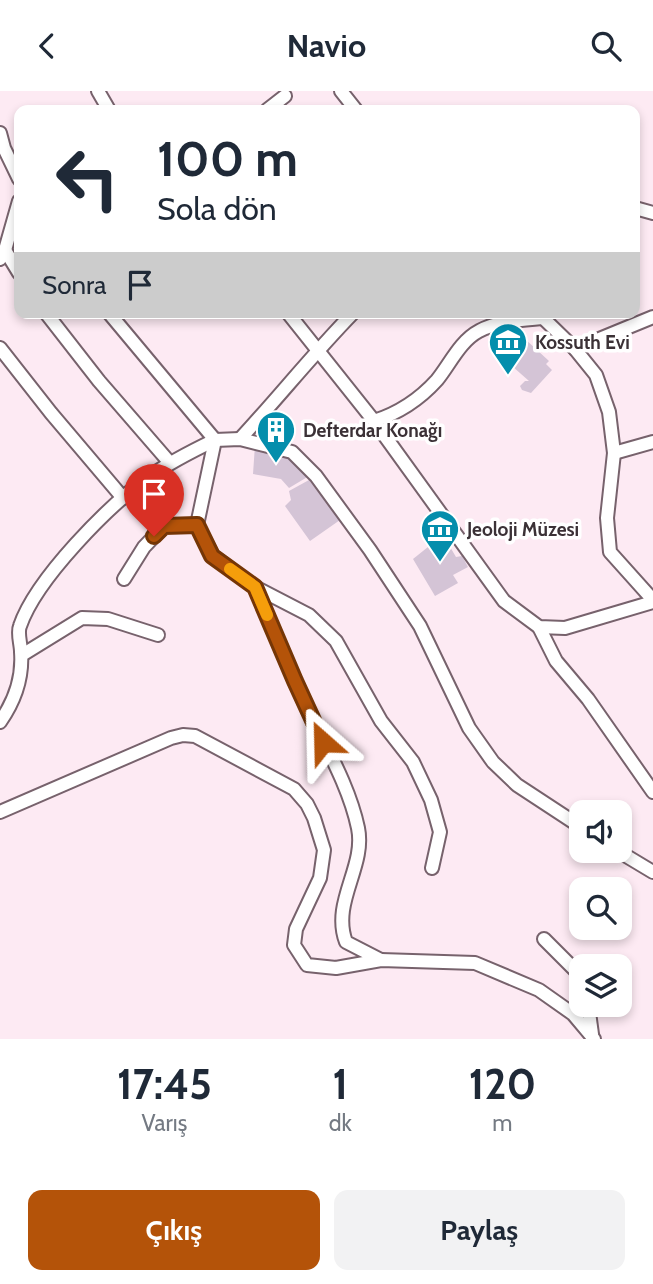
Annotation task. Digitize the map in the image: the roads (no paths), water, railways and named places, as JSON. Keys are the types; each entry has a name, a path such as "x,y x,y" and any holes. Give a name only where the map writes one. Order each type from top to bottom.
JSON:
{"street":[{"path":"341,91 352,105"},
{"path":"273,105 285,96"},
{"path":"0,133 14,169"},
{"path":"3,255 14,218"},
{"path":"575,349 653,317"},
{"path":"51,319 99,381 170,463"},
{"path":"114,319 215,440"},
{"path":"293,319 374,421 504,601 540,627 556,661 589,699 653,792"},
{"path":"240,439 347,319"},
{"path":"374,421 398,414 436,381 468,338 481,330 524,319"},
{"path":"540,627 565,628 653,601 610,552 607,518 614,453 610,412 596,375 575,349 544,319"},
{"path":"0,348 123,498"},
{"path":"0,722 17,692 22,655 19,628 36,594 59,565 123,498 170,463 215,440 240,439 292,452 316,475 420,626 469,728 493,762 517,785 569,819"},
{"path":"215,440 197,525 212,556 255,587 309,615 336,641 381,721 413,762 431,800 440,832 432,868"},
{"path":"614,453 653,442"},
{"path":"124,579 144,547 164,526 197,525"},
{"path":"255,587 352,807 359,829 360,851 344,899 341,930 346,942 381,960"},
{"path":"22,655 82,618 108,619 158,635"},
{"path":"0,812 172,738 195,736 294,789 307,804 314,818 324,850 320,878 296,929 295,945 307,965 336,968 381,960 475,963 539,990 573,1014 593,1036"},
{"path":"632,859 653,872"},
{"path":"544,939 569,964"},
{"path":"590,1017 593,1036"}],"place":[{"name":"Kossuth Evi","path":"508,376"},
{"name":"Defterdar Konağı","path":"276,464"},
{"name":"Jeoloji Müzesi","path":"440,563"}]}
